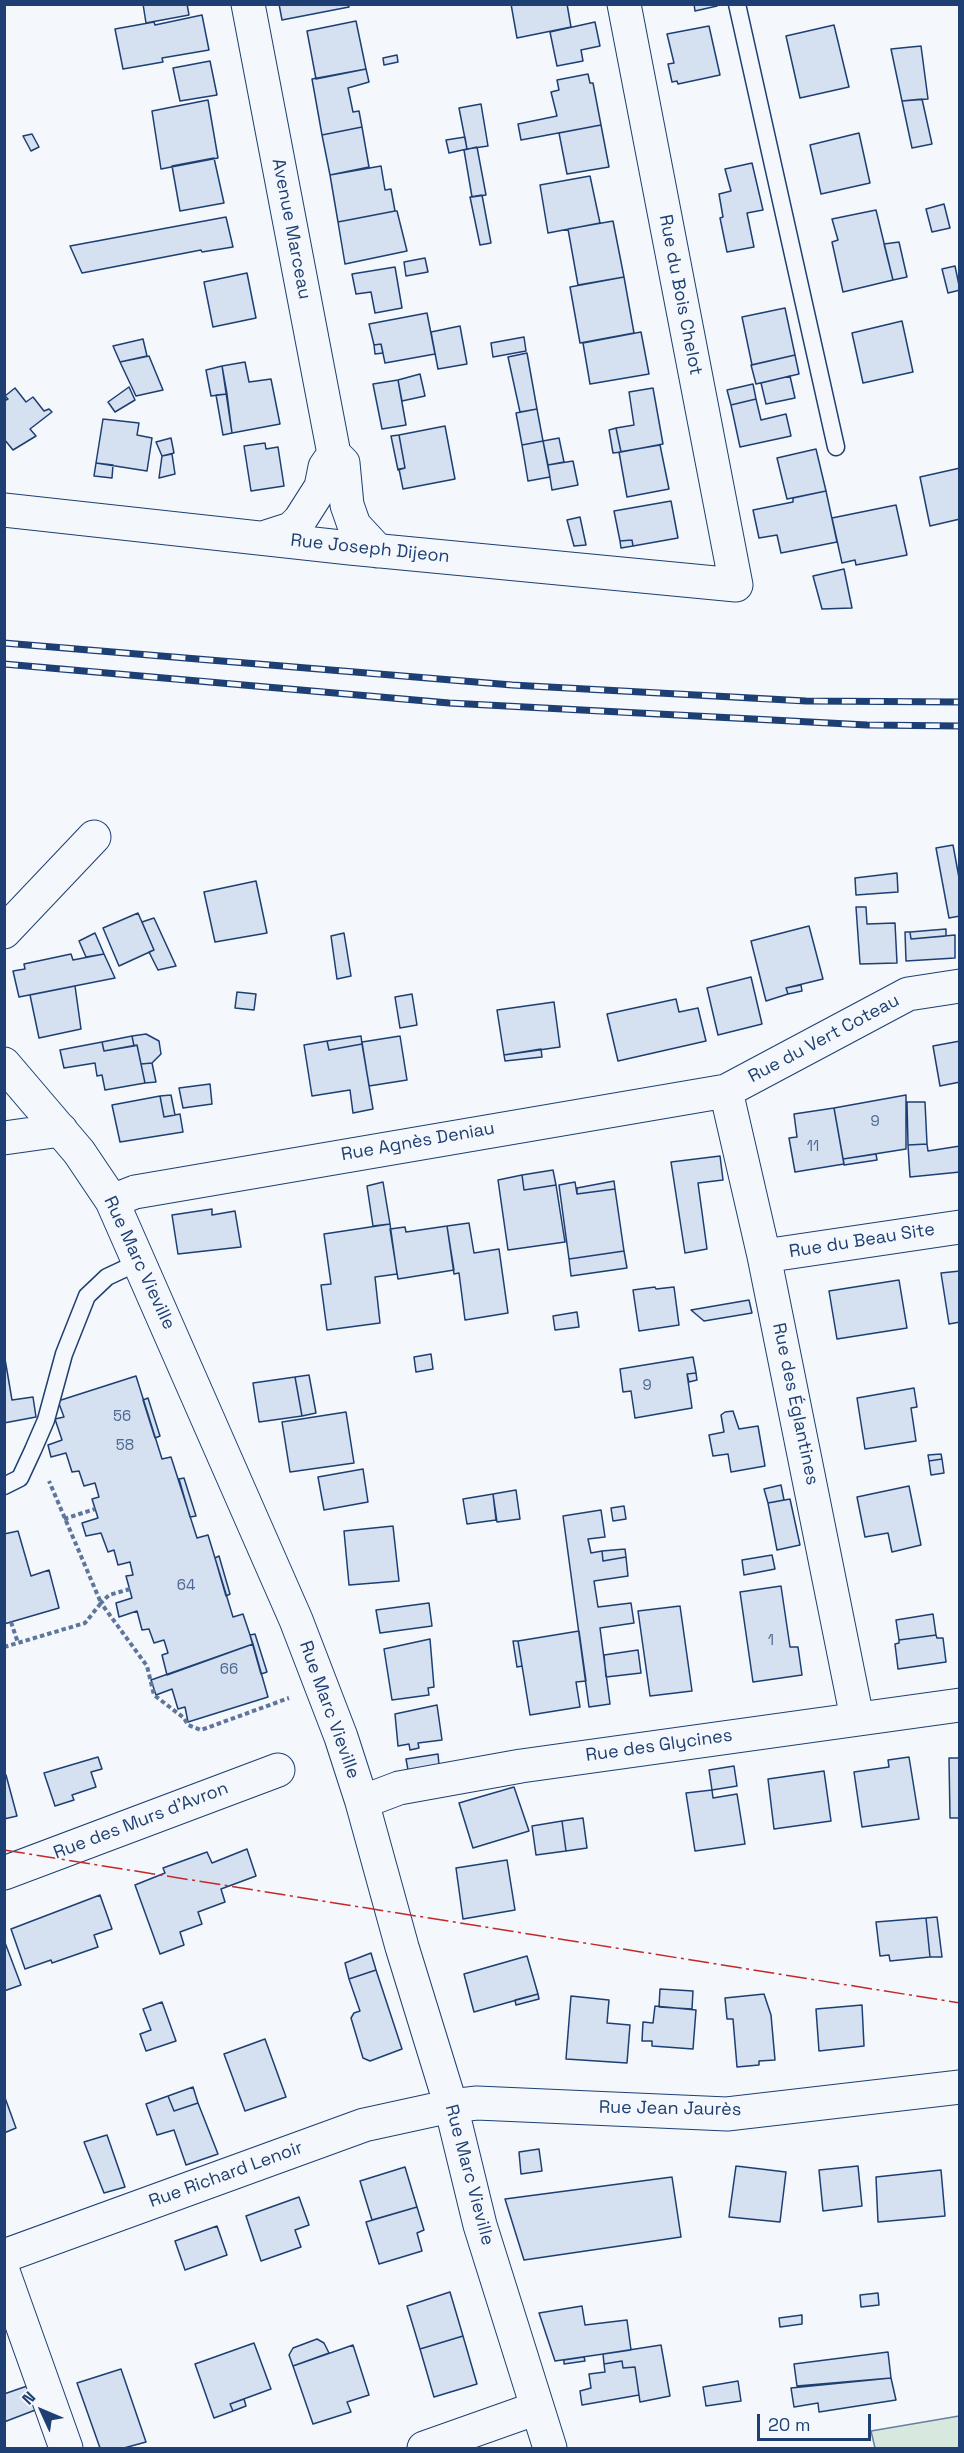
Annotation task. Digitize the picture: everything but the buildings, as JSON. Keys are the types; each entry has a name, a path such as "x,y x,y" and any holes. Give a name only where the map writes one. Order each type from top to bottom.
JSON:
{"street":[{"name":"Avenue Marceau","path":"248,4 334,453 343,463 347,505 364,550"},
{"name":"Rue du Bois Chelot","path":"624,4 735,585"},
{"path":"263,538 291,529 300,520 321,487 325,468 334,453"},
{"name":"Rue Joseph Dijeon","path":"4,510 364,550 735,585"},
{"path":"4,932 94,837"},
{"name":"Rue du Vert Coteau","path":"726,1091 908,994 960,986"},
{"name":"Rue Marc Vieville","path":"4,1064 79,1152 112,1201 296,1620 362,1802 402,1947 451,2106 480,2224 550,2448"},
{"name":"Rue Agnès Deniau","path":"112,1201 146,1190 726,1091"},
{"name":"Rue des Églantines","path":"726,1091 764,1256 857,1718"},
{"path":"4,1138 61,1130"},
{"name":"Rue du Beau Site","path":"764,1256 960,1227"},
{"name":"Rue des Glycines","path":"362,1802 399,1788 521,1766 960,1705"},
{"name":"Rue des Murs d'Avron","path":"4,1873 278,1770"},
{"name":"Rue Jean Jaurès","path":"451,2106 477,2103 727,2114 960,2086"},
{"name":"Rue Richard Lenoir","path":"4,2256 364,2125 451,2106"},
{"path":"4,2274 66,2448"},
{"path":"424,2448 537,2408"}],"lane":[{"path":"737,4 836,447"},
{"path":"4,1486 20,1478 33,1450 46,1420 64,1354 87,1296 107,1277 139,1262"}],"path":[{"path":"33,1450 46,1473 63,1519 101,1603 147,1666 154,1695 184,1718 188,1725 201,1730 321,1686"},
{"path":"63,1519 95,1509"},
{"path":"4,1647 85,1623 109,1595 130,1589"},
{"path":"11,1622 18,1643"}],"shaded area":[{"path":"959,2416 959,2448 875,2448 871,2431"}],"railway":[{"path":"4,643 512,685 806,701 960,702"},
{"path":"4,664 449,703 867,725 960,726"}],"power":[{"path":"4,1850 960,2003"}]}
